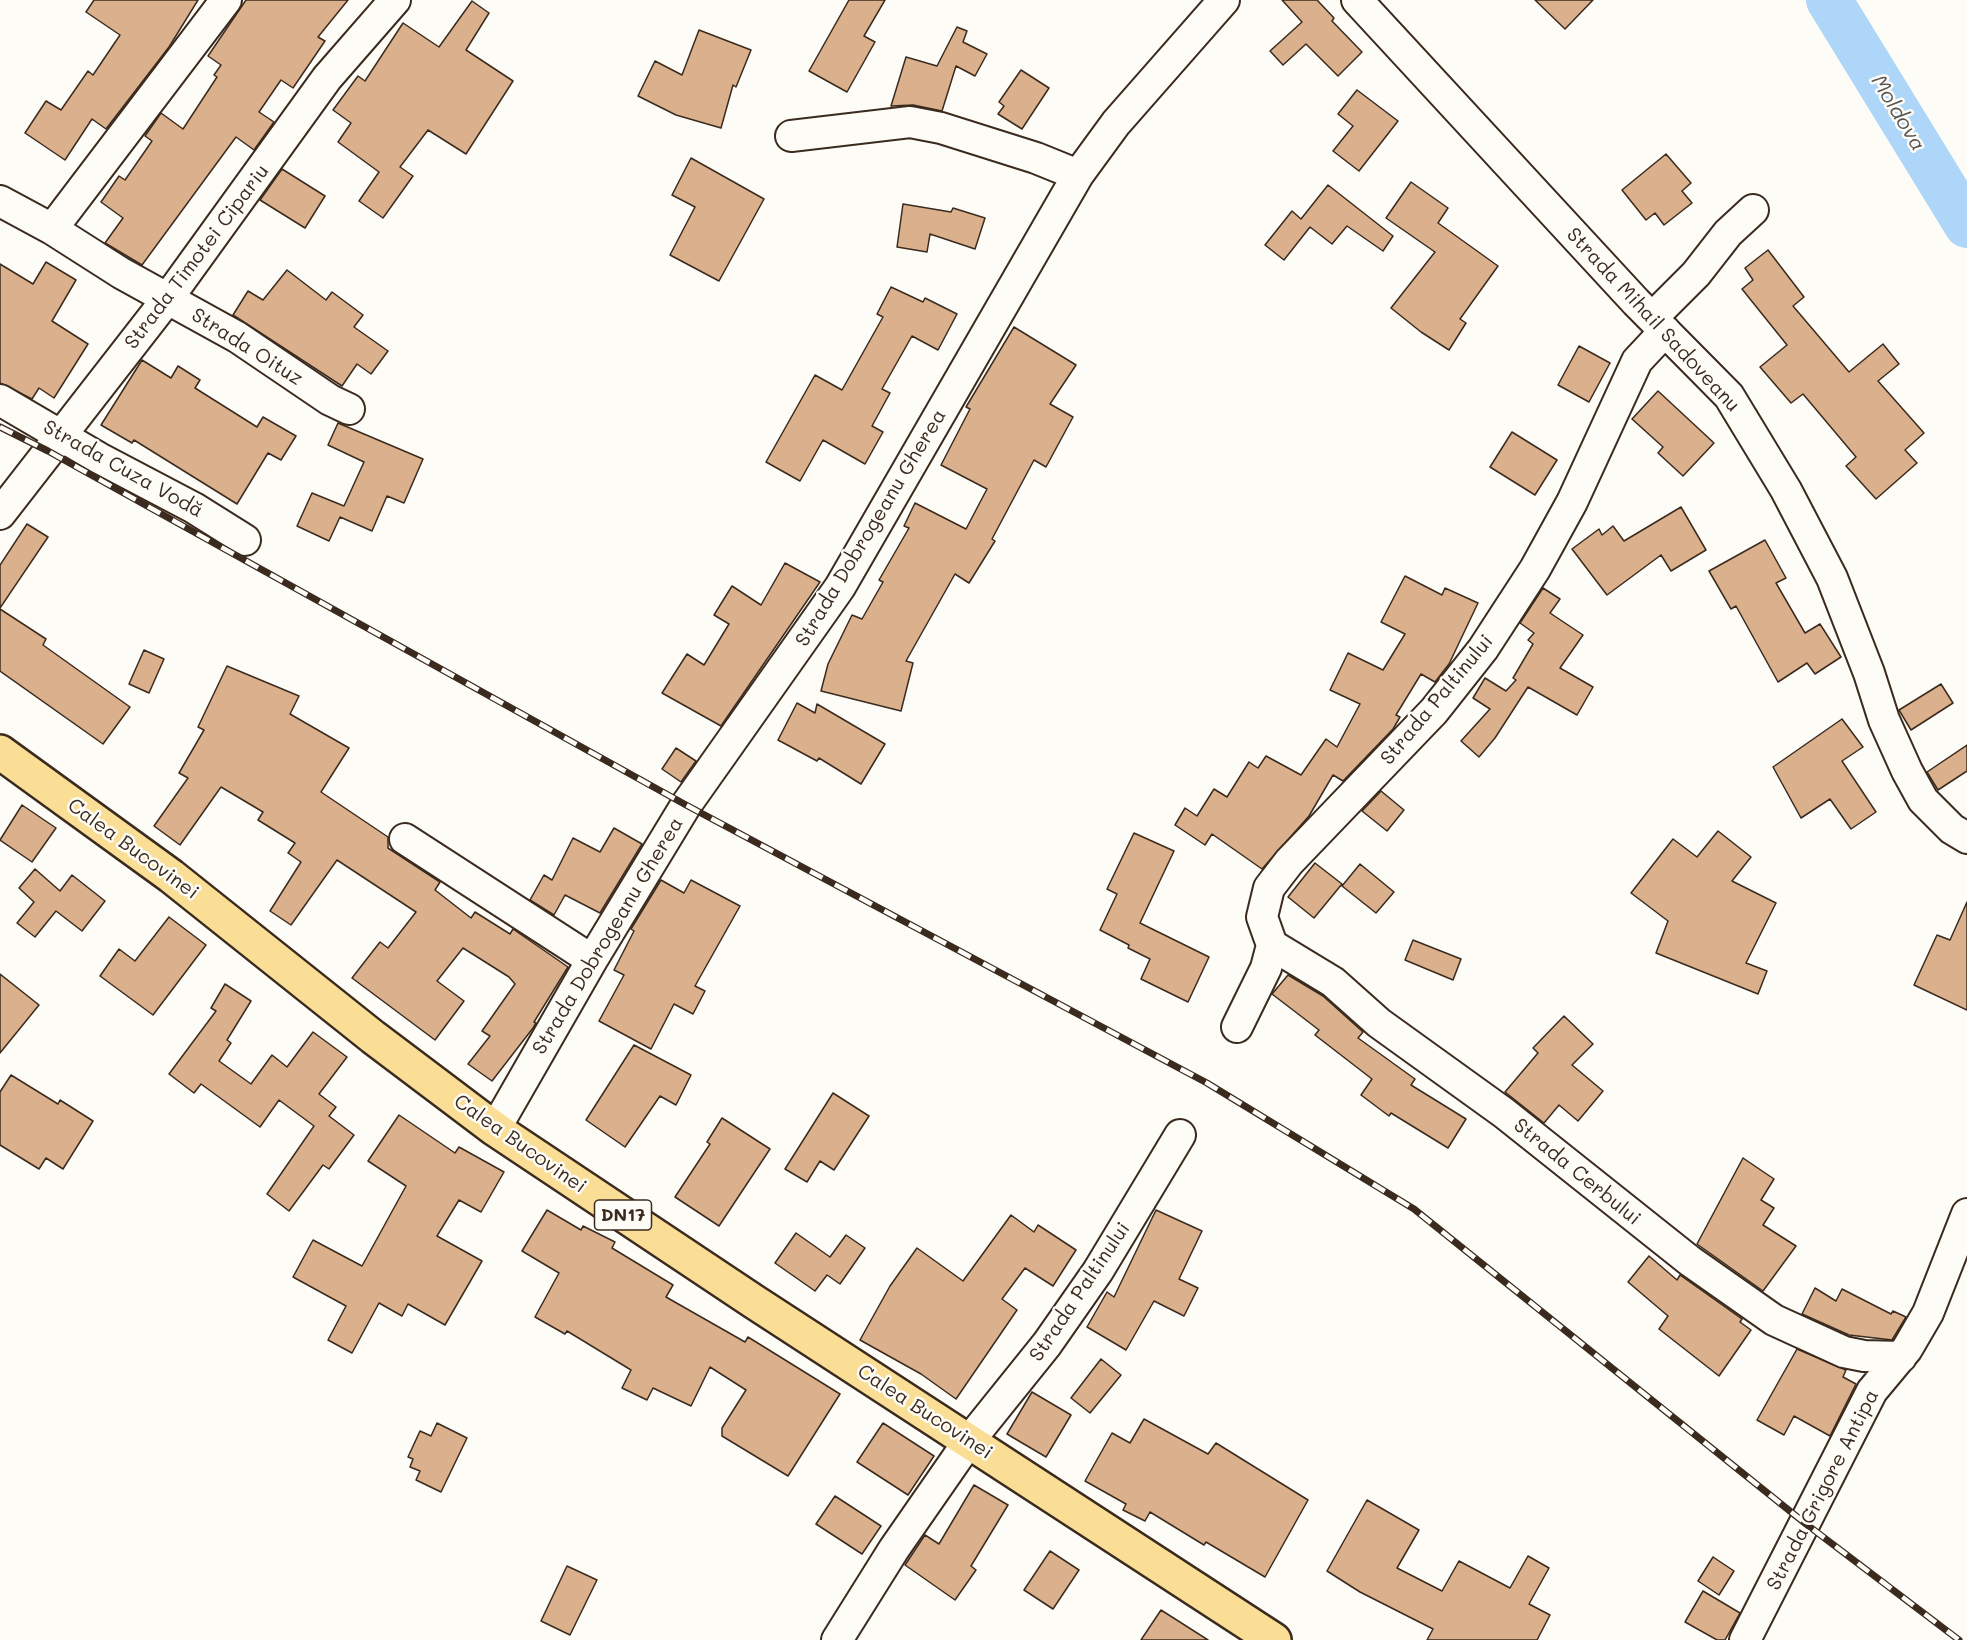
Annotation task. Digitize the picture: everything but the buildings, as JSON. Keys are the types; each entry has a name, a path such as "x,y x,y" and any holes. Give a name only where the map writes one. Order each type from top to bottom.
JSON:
{"highway":[{"name":"Calea Bucovinei","path":"0,752 171,876 373,1037 495,1129 743,1295 1274,1640"}],"street":[{"path":"52,229 226,0"},
{"name":"Strada Timotei Cipariu","path":"0,514 168,298 327,78 394,0"},
{"name":"Strada Dobrogeanu Gherea","path":"495,1129 592,960 686,805 840,587 1078,175 1116,123 1224,0"},
{"name":"Strada Mihail Sadoveanu","path":"1357,0 1659,325 1729,396 1759,444 1832,578 1869,673 1884,720 1906,771 1923,800 1952,829 1967,838"},
{"path":"791,136 910,122 941,128 1036,158 1078,175"},
{"name":"Strada Oituz","path":"0,201 52,229 121,273 237,337 330,400 349,409"},
{"name":"Strada Paltinului","path":"1272,945 1262,918 1269,888 1289,862 1434,711 1483,650 1535,569 1572,502 1637,362 1659,325 1728,233 1754,210"},
{"name":"Strada Cuza Vodă","path":"0,400 99,458 194,508 245,540"},
{"path":"405,839 592,960"},
{"path":"1237,1027 1266,968 1272,945"},
{"name":"Strada Cerbului","path":"1272,945 1333,982 1378,1023 1504,1113 1690,1261 1774,1320 1844,1352 1864,1356 1901,1357"},
{"name":"Strada Paltinului","path":"837,1640 894,1549 969,1441 1047,1344 1098,1271 1180,1136"},
{"name":"Strada Grigore Antipa","path":"1744,1640 1872,1391 1901,1357 1928,1313 1967,1214"}],"waterway":[{"name":"Moldova","path":"1829,0 1967,225"}],"railway":[{"path":"0,427 48,451 686,805 1207,1083 1414,1209 1806,1524 1959,1640"}]}
